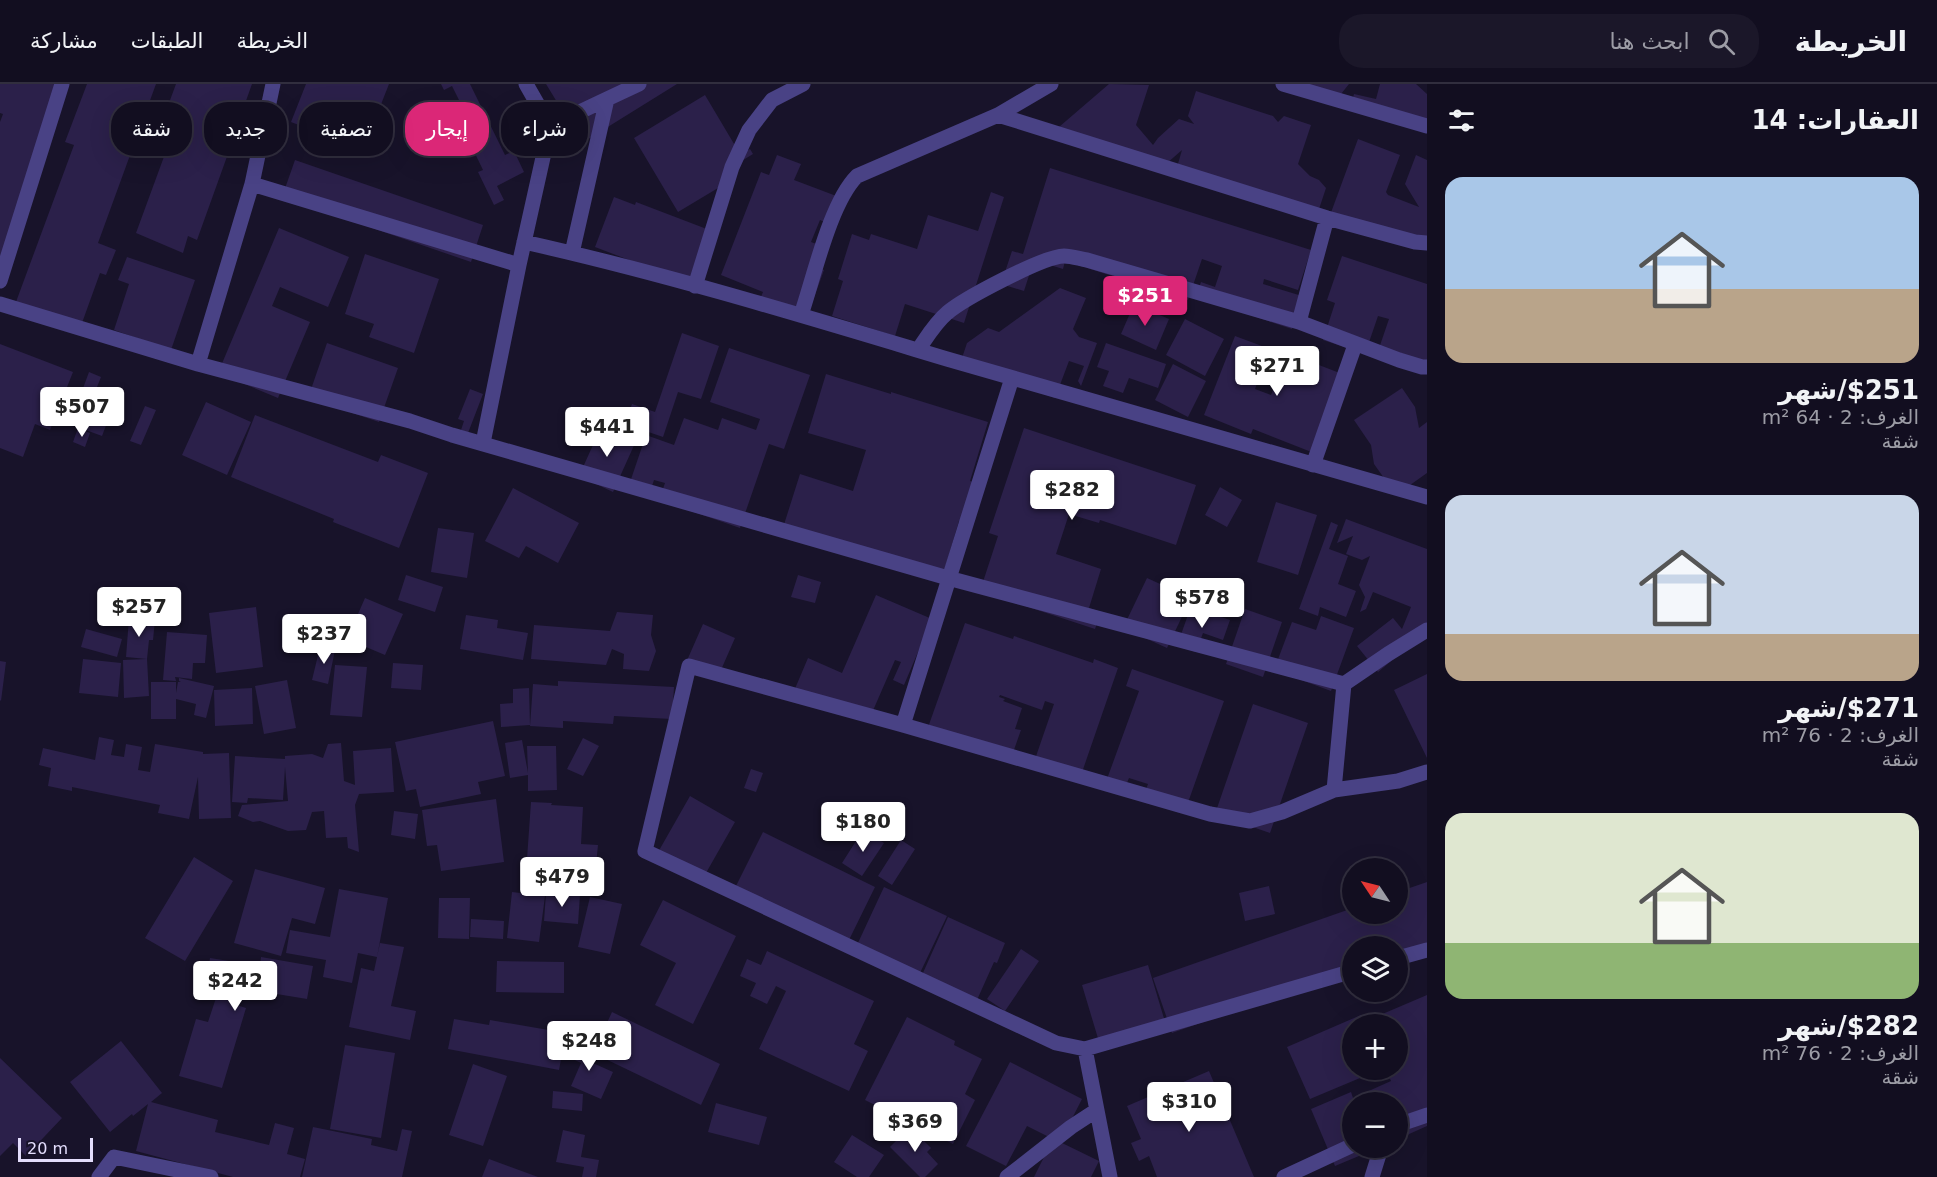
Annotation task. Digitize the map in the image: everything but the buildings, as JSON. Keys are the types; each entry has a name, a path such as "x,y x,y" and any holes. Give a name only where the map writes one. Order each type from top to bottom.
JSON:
{"street":[{"path":"0,281 62,84"},
{"path":"198,364 252,184 273,84"},
{"path":"526,84 536,102"},
{"path":"588,108 639,84"},
{"path":"695,286 732,167 749,130 772,100 803,84"},
{"path":"801,315 834,215 844,191 857,176 998,115 1051,84"},
{"path":"1283,84 1427,126"},
{"path":"572,253 607,99"},
{"path":"998,115 1327,218 1415,242 1427,243"},
{"path":"483,443 543,156"},
{"path":"252,184 519,265"},
{"path":"1299,322 1327,218"},
{"path":"524,242 801,315 1427,497"},
{"path":"918,350 946,314 970,296 1032,267 1062,256 1087,260 1299,322 1355,345 1427,367"},
{"path":"0,304 198,364 410,421 948,578 1344,684 1427,630"},
{"path":"1313,465 1355,345"},
{"path":"903,725 1012,378"},
{"path":"1342,974 1085,1049 1056,1043 645,851 689,666 1210,814 1250,821 1282,812 1334,790 1398,781 1427,772"},
{"path":"1334,790 1344,684"},
{"path":"1408,955 1427,950"},
{"path":"1085,1049 1110,1177"},
{"path":"1007,1177 1071,1127 1097,1110"},
{"path":"1408,1122 1427,1115"},
{"path":"1284,1177 1342,1150"},
{"path":"99,1177 114,1157 211,1177"},
{"path":"1372,1177 1378,1158"}]}
